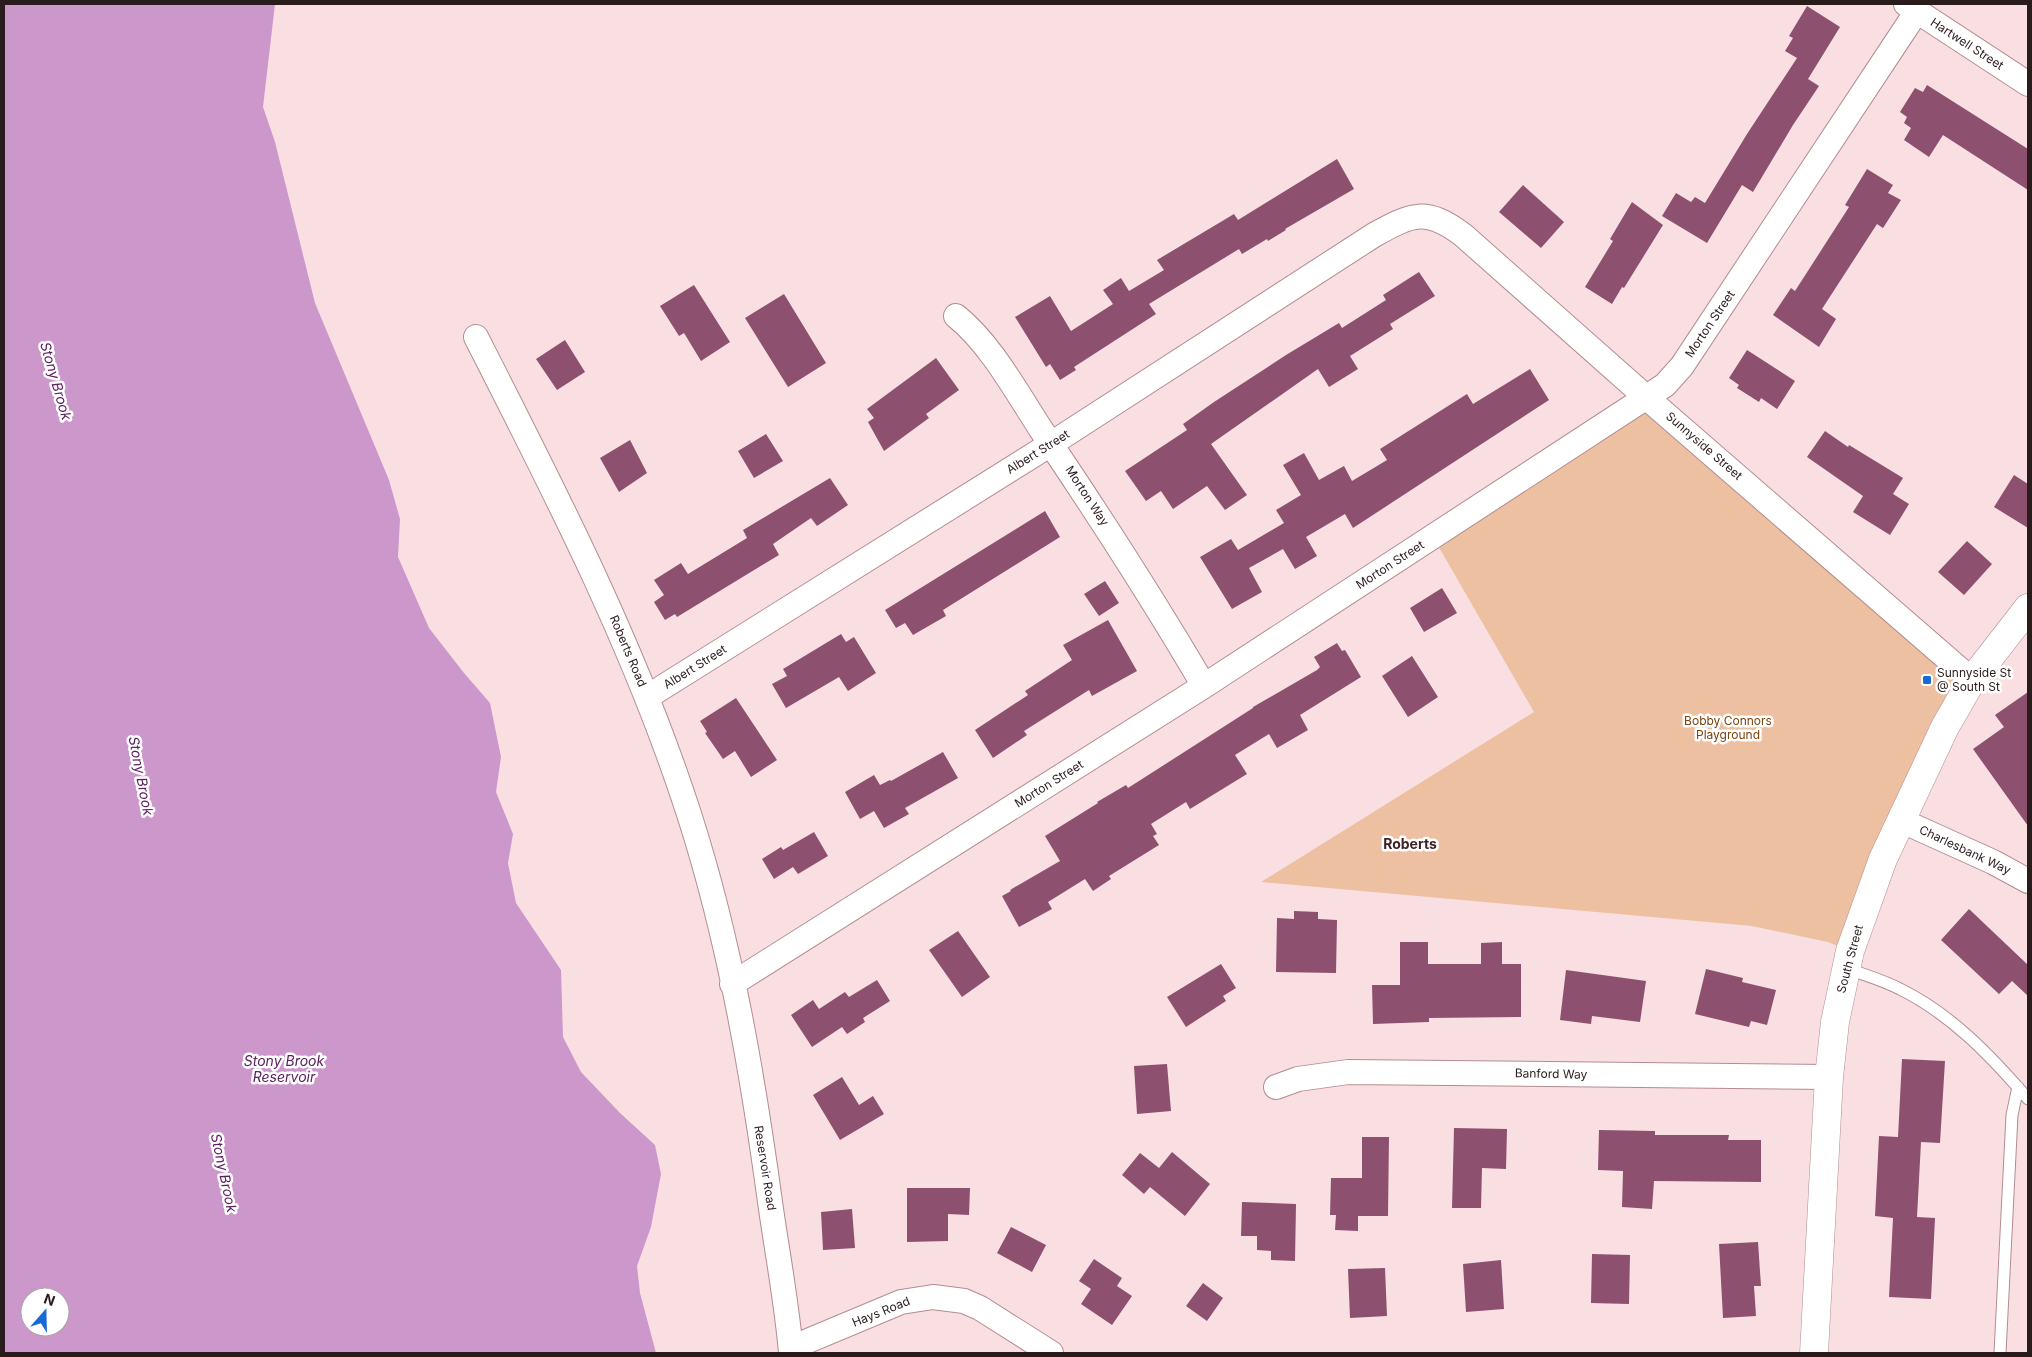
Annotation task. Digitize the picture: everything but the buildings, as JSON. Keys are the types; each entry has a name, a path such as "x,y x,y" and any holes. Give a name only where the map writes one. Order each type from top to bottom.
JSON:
{"main road":[{"name":"South Street","path":"1814,1353 1829,1077 1835,1022 1846,968 1865,906 1900,820 1945,727 1972,680 2028,608"}],"street":[{"name":"Hartwell Street","path":"1912,7 2028,84"},
{"name":"Morton Street","path":"732,984 1204,686 1665,385 1682,366 1912,7"},
{"name":"Sunnyside Street","path":"1431,218 1441,220 1463,235 1647,398 1972,680"},
{"name":"Albert Street","path":"648,697 1051,444 1374,235 1403,219 1431,218"},
{"name":"Morton Way","path":"956,316 969,326 995,361 1098,513 1204,686"},
{"name":"Roberts Road","path":"476,337 581,546 648,697 696,839 721,930 732,984"},
{"name":"Charlesbank Way","path":"1900,820 1993,862 2028,881"},
{"name":"Reservoir Road","path":"732,984 764,1153 791,1351"},
{"name":"Banford Way","path":"1276,1087 1320,1075 1348,1072 1829,1077"},
{"name":"Hays Road","path":"791,1351 901,1302 932,1297 964,1301 980,1308 1051,1353"}],"lane":[{"path":"1846,968 1900,988 1942,1014 1971,1039 2028,1099"},
{"path":"2000,1353 2012,1115 2018,1087"}],"green space":[{"name":"Bobby Connors Playground","path":"1647,398 1972,680 1850,951 1828,942 1752,926 1261,882 1534,712 1433,537"}],"water":[{"name":"Stony Brook Reservoir","path":"4,4 275,4 263,107 275,142 315,303 389,480 400,519 398,557 429,628 490,703 501,757 496,792 513,834 508,863 516,903 561,970 563,1037 581,1072 620,1113 655,1145 661,1174 651,1227 637,1266 640,1293 656,1353 4,1353"}],"place":[{"name":"Sunnyside St @ South St","path":"1927,680"}],"district":[{"name":"Roberts","path":"1410,844"}],"water label":[{"name":"Stony Brook","path":"56,381"},
{"name":"Stony Brook","path":"141,776"},
{"name":"Stony Brook","path":"224,1173"}]}
